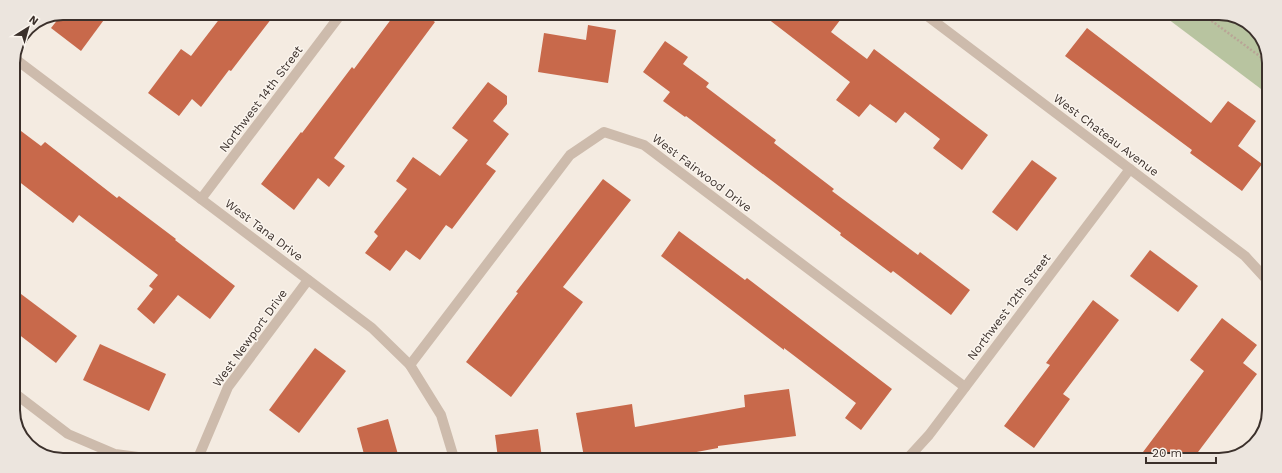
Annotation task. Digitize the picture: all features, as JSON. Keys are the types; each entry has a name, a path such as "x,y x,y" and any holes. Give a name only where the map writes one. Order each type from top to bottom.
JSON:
{"street":[{"name":"Northwest 14th Street","path":"201,199 336,20"},
{"name":"West Chateau Avenue","path":"933,20 1244,256 1262,275"},
{"name":"West Tana Drive","path":"20,63 372,328 410,365 441,415 452,453"},
{"name":"West Fairwood Drive","path":"410,365 570,155 604,132 644,145 965,387"},
{"name":"Northwest 12th Street","path":"912,453 929,435 1130,169"},
{"name":"West Newport Drive","path":"200,453 228,387 308,280"},
{"path":"20,397 68,434 113,453"}],"path":[{"path":"1210,20 1261,57"}],"green space":[{"path":"1169,20 1224,20 1233,22 1243,27 1253,37 1260,49 1262,60 1262,90"}],"building":[{"path":"104,20 81,51 51,28 57,21"},
{"path":"219,20 270,20 201,107 192,99 179,116 148,93 181,49 191,56"},
{"path":"391,20 432,20 435,22 334,158 345,166 329,187 318,178 294,210 261,184 352,67 354,69"},
{"path":"769,20 840,20 831,32 867,59 874,49 988,135 962,170 933,148 940,139 905,112 896,123 870,104 859,117 836,100 850,82"},
{"path":"588,25 616,30 608,83 538,72 544,33 586,40"},
{"path":"1087,28 1211,123 1228,101 1256,121 1238,146 1262,164 1242,191 1190,153 1192,150 1065,56"},
{"path":"665,41 688,57 683,64 709,83 706,87 776,140 774,143 834,189 832,191 918,255 920,252 970,290 951,315 893,271 891,273 840,235 841,233 686,116 685,117 663,101 670,92 643,72"},
{"path":"488,82 507,96 507,104 493,121 509,134 486,164 496,171 452,229 446,225 420,260 406,250 390,271 365,253 378,236 374,232 407,189 396,181 413,157 440,176 468,140 452,128"},
{"path":"20,130 41,146 45,142 117,198 119,196 176,239 175,240 235,286 210,319 178,295 154,324 137,309 153,289 149,286 158,275 79,215 73,223 20,182"},
{"path":"1032,160 1057,178 1017,231 992,212"},
{"path":"603,179 631,200 563,287 583,302 511,397 466,362 518,293 516,292"},
{"path":"679,231 745,280 747,278 892,389 861,430 845,418 856,403 661,256"},
{"path":"1150,250 1198,286 1178,312 1130,276"},
{"path":"20,293 77,336 56,363 20,335"},
{"path":"1093,300 1119,320 1063,394 1070,399 1034,448 1004,426 1050,365 1046,363"},
{"path":"1222,318 1257,345 1243,363 1257,374 1197,453 1142,453 1204,371 1190,360"},
{"path":"100,344 166,374 149,411 83,380"},
{"path":"315,348 346,371 299,433 269,410"},
{"path":"789,389 796,436 718,446 718,448 691,453 583,453 576,413 632,404 635,427 745,407 744,395"},
{"path":"388,419 398,453 364,453 357,428"},
{"path":"538,429 541,453 497,453 495,435"}]}
